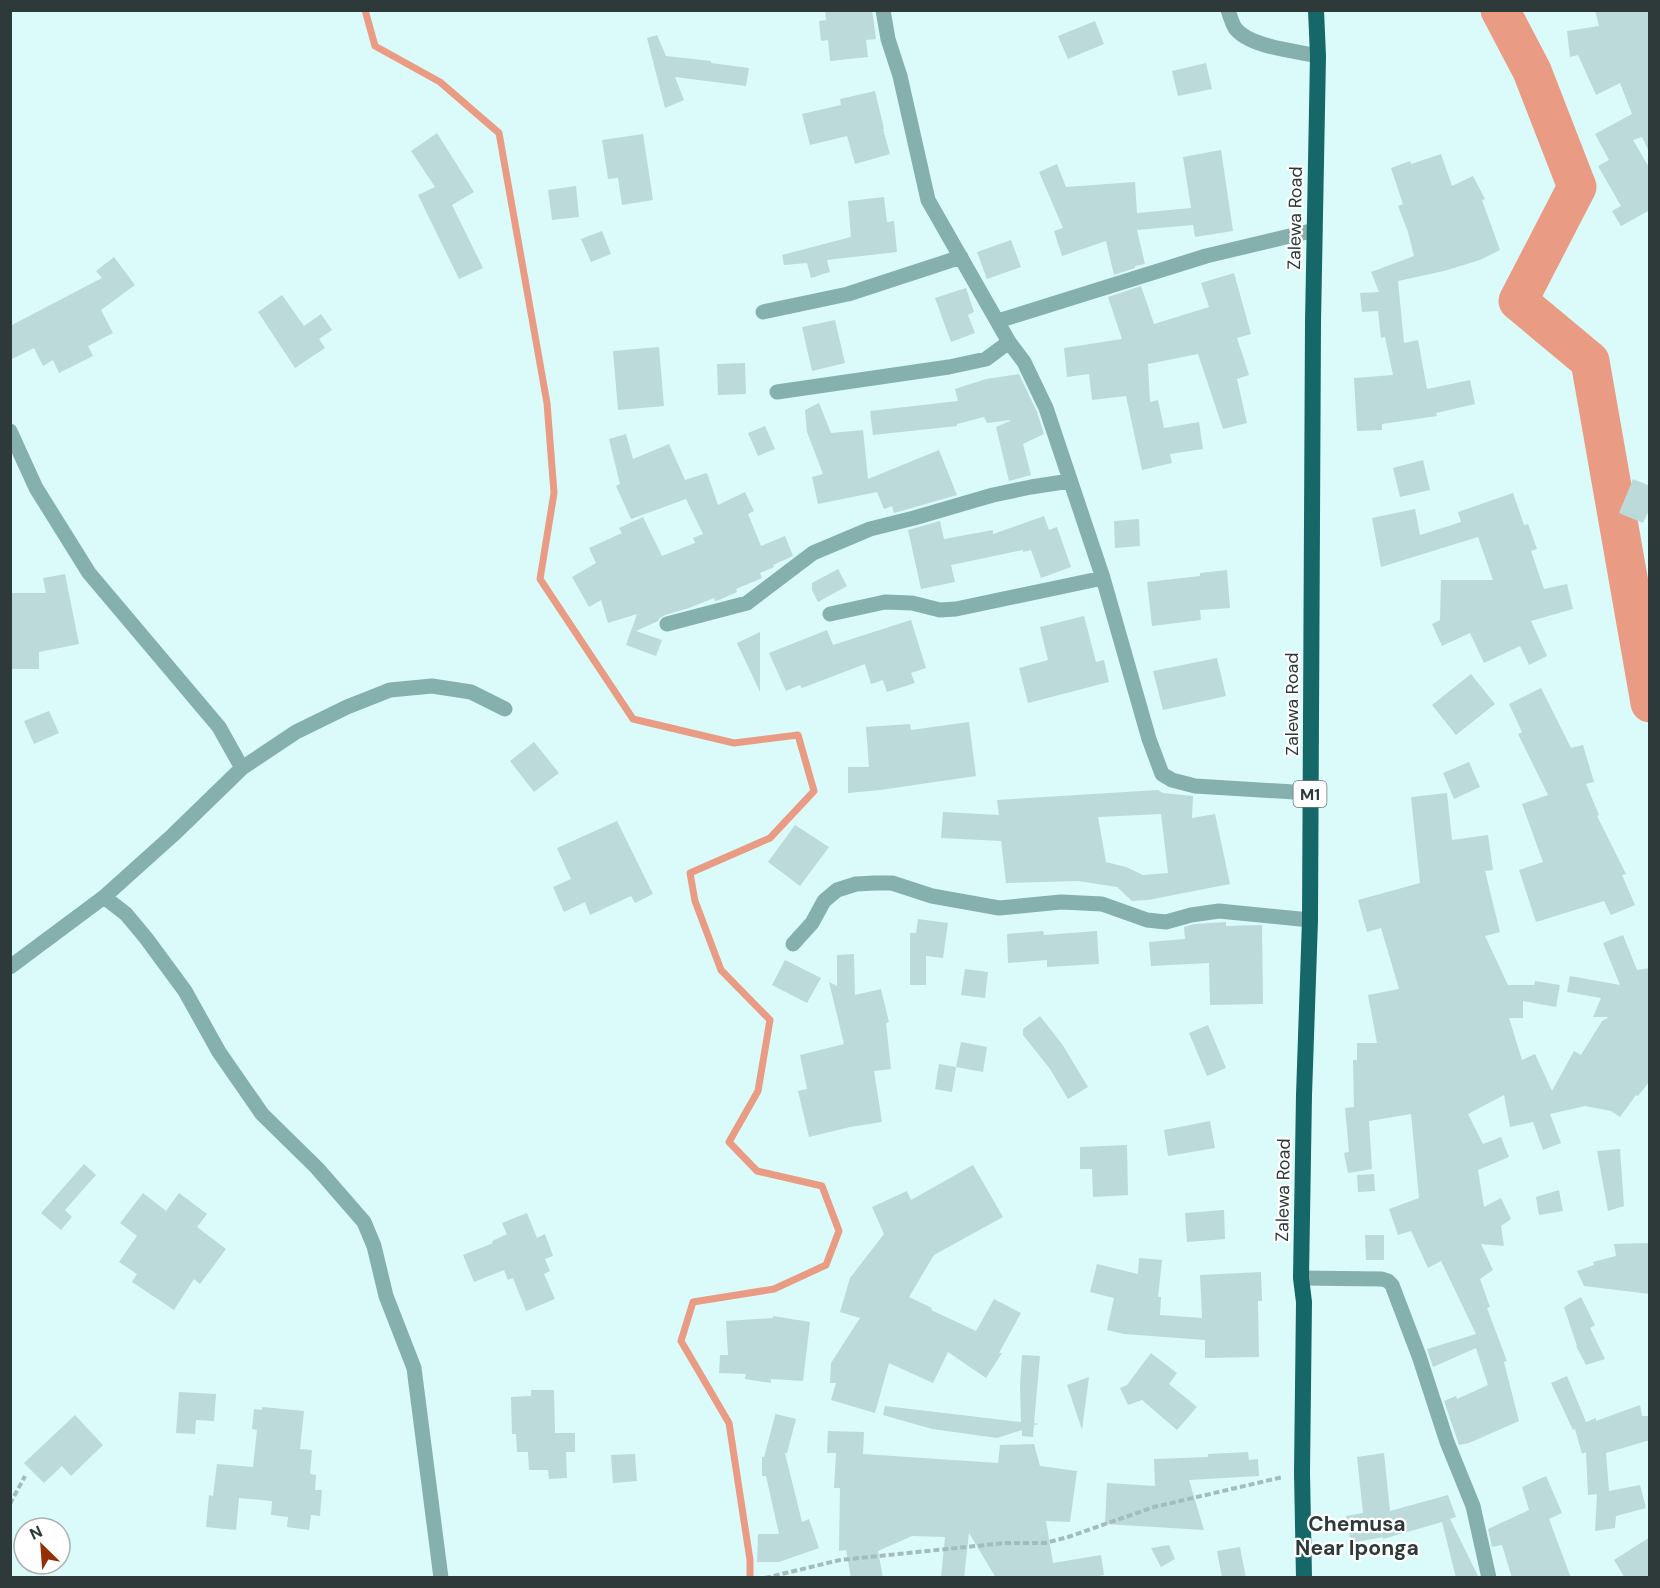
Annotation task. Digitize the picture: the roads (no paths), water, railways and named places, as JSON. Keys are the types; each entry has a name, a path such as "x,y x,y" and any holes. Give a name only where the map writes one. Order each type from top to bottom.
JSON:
{"highway":[{"name":"Zalewa Road","path":"1305,1578 1302,1472 1304,1302 1301,1278 1310,920 1316,10"}],"street":[{"path":"883,10 888,39 900,76 928,200 1009,342 1024,362 1046,408 1103,578 1149,739 1162,774 1172,780 1195,786 1310,793"},
{"path":"1228,10 1236,28 1244,36 1264,44 1317,56"},
{"path":"998,321 1206,256 1315,230"},
{"path":"763,312 848,294 961,257"},
{"path":"777,392 986,359 1009,342"},
{"path":"10,431 36,488 89,573 219,727 242,768"},
{"path":"667,624 747,603 813,553 870,529 993,495 1070,481"},
{"path":"830,614 885,602 912,603 940,610 956,609 1103,578"},
{"path":"10,967 104,897 173,835 242,768 296,732 347,707 390,690 432,686 471,692 505,709"},
{"path":"793,944 812,922 824,901 837,890 856,884 874,883 892,883 932,896 999,908 1061,902 1102,904 1147,920 1166,922 1218,911 1310,920"},
{"path":"104,897 126,914 185,991 219,1052 262,1114 317,1168 364,1222 374,1246 386,1296 414,1368 441,1578"},
{"path":"1301,1278 1382,1279 1392,1285 1447,1442 1473,1506 1489,1578"}],"waterway":[{"path":"365,10 375,46 440,82 499,133 547,403 554,493 540,579 633,719 734,743 798,735 814,791 770,838 690,873 695,901 721,970 770,1020 758,1091 729,1142 757,1171 822,1186 839,1231 826,1265 774,1289 693,1302 681,1341 729,1423 750,1560 750,1578"},
{"path":"1500,10 1532,71 1577,187 1518,301 1590,361 1650,703"}],"district":[{"name":"Chemusa Near Iponga","path":"1357,1536"}]}
